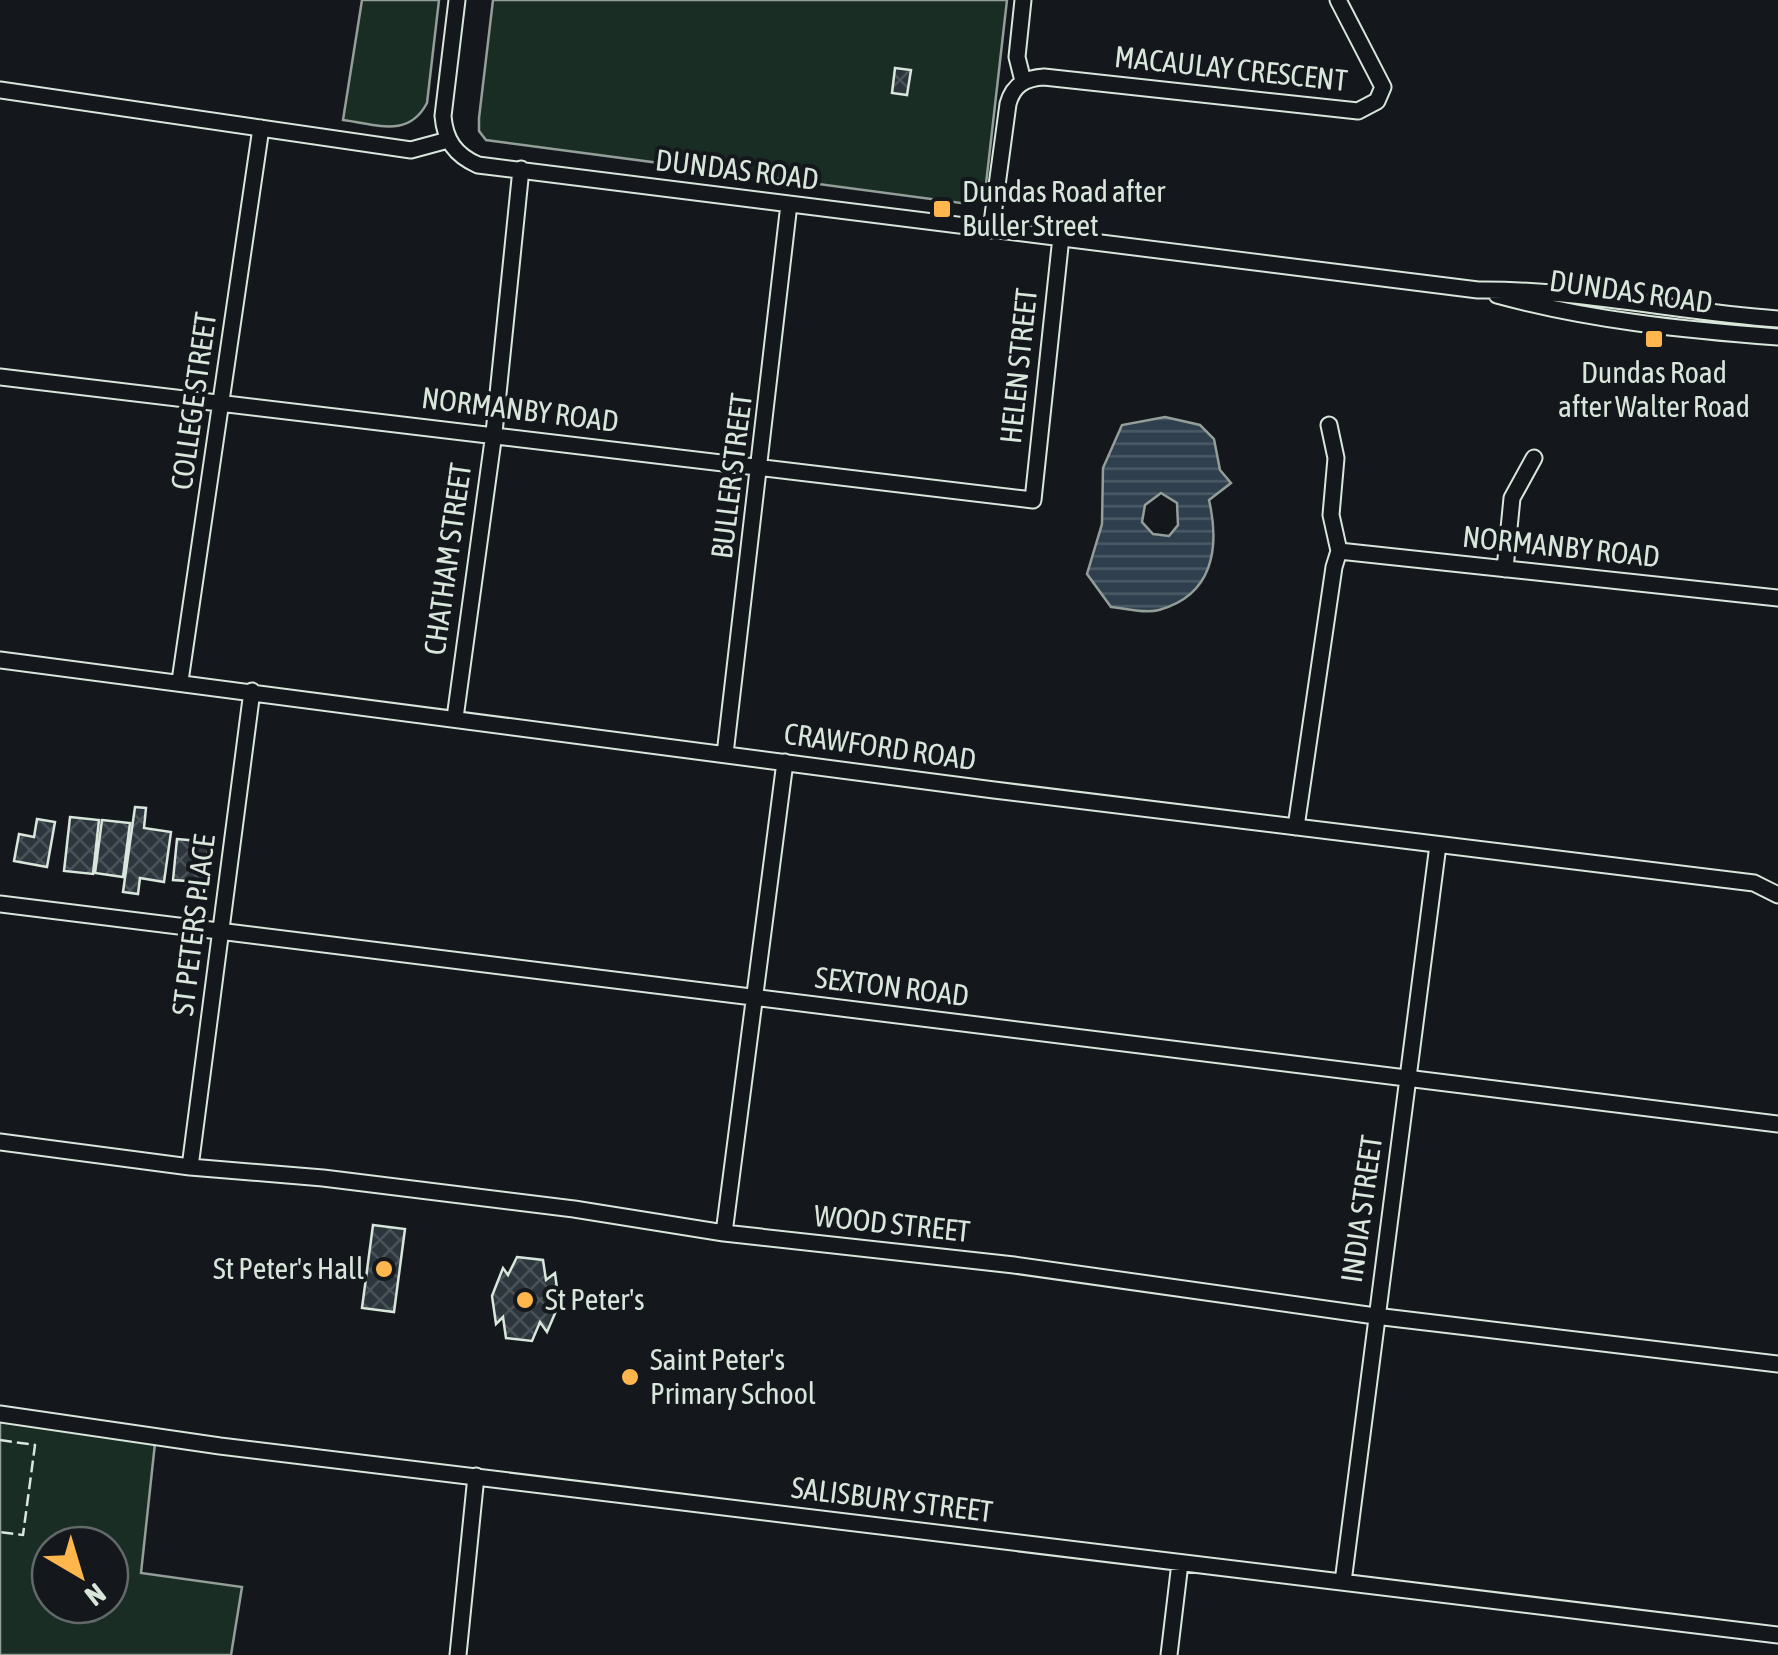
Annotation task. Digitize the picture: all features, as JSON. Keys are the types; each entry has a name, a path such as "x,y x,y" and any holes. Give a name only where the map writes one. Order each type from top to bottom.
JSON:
{"street":[{"path":"0,90 411,150 448,140 443,116 457,0"},
{"path":"991,230 1008,104 1023,81 1016,57 1023,0"},
{"name":"MACAULAY CRESCENT","path":"1023,81 1044,76 1358,111 1378,102 1383,87 1338,0"},
{"name":"COLLEGE STREET","path":"180,681 261,128"},
{"name":"DUNDAS ROAD","path":"448,140 465,159 478,165 1478,290 1536,290 1674,309 1778,318"},
{"name":"CHATHAM STREET","path":"455,718 494,433 521,169"},
{"name":"BULLER STREET","path":"725,754 790,204"},
{"name":"HELEN STREET","path":"1033,500 1060,237"},
{"name":"DUNDAS ROAD","path":"1478,290 1532,305 1667,327 1778,338"},
{"name":"NORMANBY ROAD","path":"0,377 1033,500"},
{"path":"1296,827 1339,551 1331,515 1336,458 1328,425"},
{"path":"1505,569 1512,498 1534,458"},
{"name":"NORMANBY ROAD","path":"1339,551 1778,598"},
{"name":"CRAWFORD ROAD","path":"0,660 1754,884 1778,895"},
{"name":"ST PETERS PLACE","path":"190,1167 252,691"},
{"path":"724,1233 785,762"},
{"name":"INDIA STREET","path":"1343,1582 1438,844"},
{"name":"CRAWFORD ROAD","path":"1754,884 1778,879"},
{"name":"SEXTON ROAD","path":"0,904 1778,1124"},
{"name":"WOOD STREET","path":"0,1142 190,1167 323,1178 574,1208 724,1233 1014,1265 1375,1316 1778,1364"},
{"name":"SALISBURY STREET","path":"0,1414 220,1446 1778,1635"},
{"path":"458,1655 476,1476"},
{"path":"1169,1655 1180,1563"}],"green space":[{"path":"362,0 439,0 427,103 411,121 401,125 343,120"},
{"path":"493,0 1007,0 986,184 961,203 486,140 479,131 479,118"},
{"path":"0,1414 156,1434 141,1573 242,1587 231,1655 0,1655"}],"water":[{"path":"1165,417 1200,425 1214,439 1220,470 1231,483 1209,500 1212,552 1201,581 1177,603 1154,611 1111,607 1087,574 1102,524 1103,468 1122,425","holes":["1161,493 1177,503 1178,525 1169,536 1153,534 1142,522 1145,505"]}],"building":[{"path":"895,68 911,70 907,95 892,93"},
{"path":"135,807 146,808 144,828 171,832 164,882 140,878 138,894 123,892"},
{"path":"70,817 99,820 93,874 64,871"},
{"path":"37,819 55,822 47,867 14,861 19,834 34,837"},
{"path":"102,820 130,823 123,877 95,873"},
{"path":"177,839 209,842 203,901 185,899 187,881 173,880"},
{"name":"St Peter's Hall","path":"373,1225 405,1229 394,1312 362,1308"},
{"name":"St Peter's","path":"517,1257 543,1260 546,1280 555,1273 559,1304 547,1332 540,1322 532,1341 506,1338 503,1317 496,1324 492,1296 503,1268 508,1275"}],"fence":[{"path":"0,1440 35,1445 23,1535 0,1532"}],"place":[{"name":"Dundas Road after Buller Street","path":"942,209"},
{"name":"Dundas Road after Walter Road","path":"1654,339"},
{"name":"St Peter's Hall","path":"384,1269"},
{"name":"St Peter's","path":"525,1300"},
{"name":"Saint Peter's Primary School","path":"630,1377"}]}
